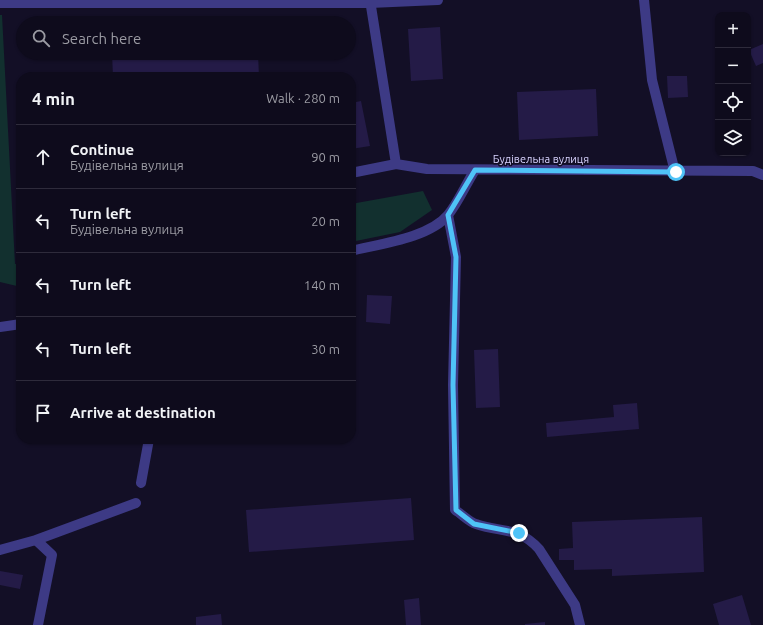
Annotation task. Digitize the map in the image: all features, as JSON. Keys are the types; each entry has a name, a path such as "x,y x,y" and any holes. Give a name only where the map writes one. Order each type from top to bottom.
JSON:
{"street":[{"path":"0,4 370,2 438,0"},
{"path":"644,0 652,80 676,172"},
{"path":"356,172 396,164 370,2"},
{"name":"Будівельна вулиця","path":"396,164 427,169 676,172 753,171 763,174"},
{"path":"356,250 415,235 440,222 448,215 475,170"},
{"path":"448,215 456,257 453,385 456,510 474,524 519,533 532,541 539,549 575,605 580,625"},
{"path":"0,327 16,325"},
{"path":"141,483 148,444"},
{"path":"0,550 36,540 136,503"},
{"path":"36,540 52,555 38,625"}],"green space":[{"path":"0,15 2,15 16,286 0,282"},
{"path":"423,191 432,210 400,232 356,241 356,203"}],"building":[{"path":"440,27 443,79 411,81 408,29"},
{"path":"763,44 763,63 756,66 751,55 751,49"},
{"path":"112,60 258,60 259,72 113,72"},
{"path":"667,76 687,76 688,97 668,98"},
{"path":"596,89 598,136 519,140 517,92"},
{"path":"361,101 370,146 356,148 356,102"},
{"path":"367,295 392,296 390,324 366,322"},
{"path":"498,349 500,407 476,408 474,350"},
{"path":"637,403 639,429 547,437 546,423 614,417 613,405"},
{"path":"411,498 414,540 249,552 246,510"},
{"path":"702,517 704,572 612,576 612,569 574,570 574,560 559,560 559,549 573,548 572,522"},
{"path":"0,571 23,575 20,589 0,585"},
{"path":"742,595 751,625 719,625 713,604"},
{"path":"419,598 421,625 406,625 404,600"},
{"path":"221,614 222,625 196,625 196,617"},
{"path":"545,622 545,625 525,625 525,624"}],"route":[{"path":"519,533 474,524 456,510 453,385 456,257 448,215 475,170 676,172"}]}
